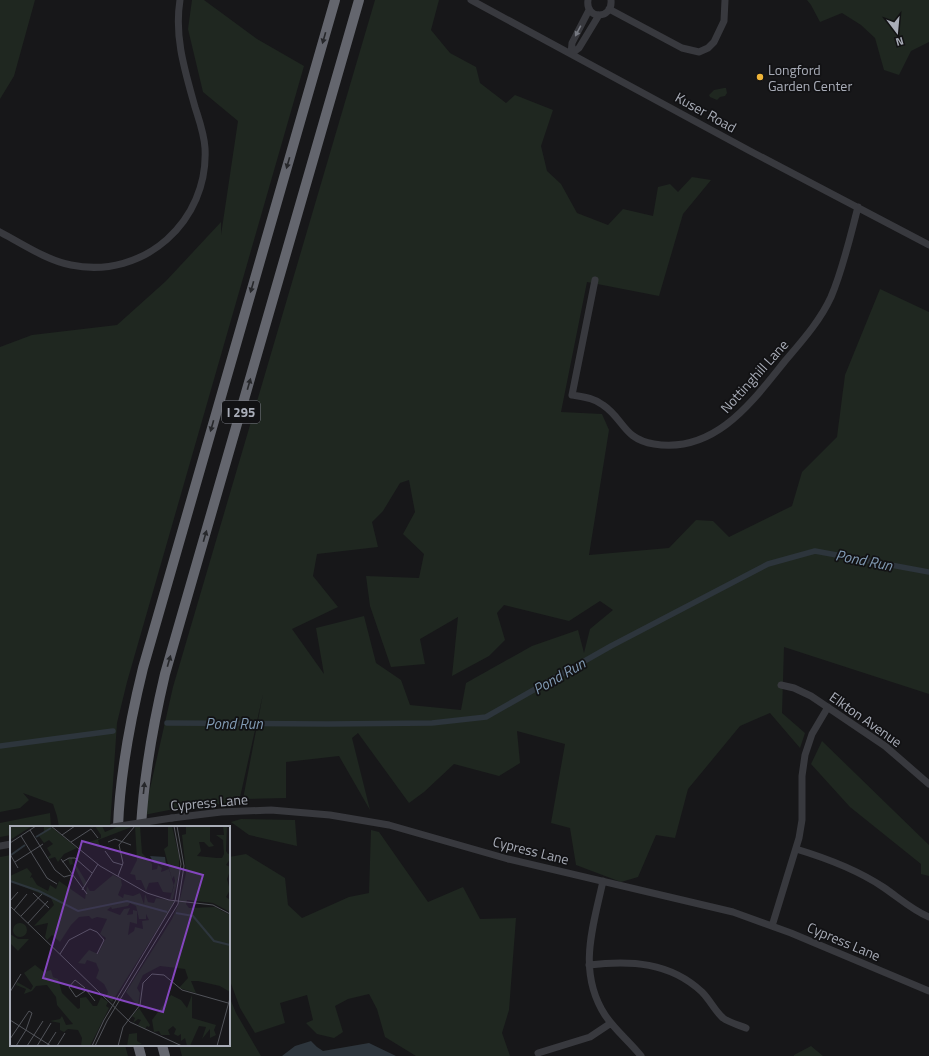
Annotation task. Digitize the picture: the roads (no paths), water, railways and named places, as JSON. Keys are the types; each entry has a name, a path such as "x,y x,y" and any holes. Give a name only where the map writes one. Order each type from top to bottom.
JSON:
{"highway":[{"name":"I 295","path":"118,826 119,796 125,749 142,668 335,0"},
{"name":"I 295","path":"141,826 147,764 165,674 359,0"},
{"path":"138,1046 141,1056"},
{"path":"162,1046 165,1056"}],"street":[{"path":"0,232 43,255 60,262 78,266 97,267 122,263 146,254 166,240 183,223 202,183 205,160 203,132 179,45 178,18 180,0"},
{"name":"Kuser Road","path":"471,0 750,151 929,245"},
{"path":"588,0 587,3 589,10 594,14 599,15 605,14 610,9 611,0"},
{"path":"610,9 682,48 699,52 708,48 714,42 724,21 725,0"},
{"path":"572,54 572,43 589,10"},
{"path":"572,54 579,48 599,15"},
{"name":"Nottinghill Lane","path":"595,280 572,395 586,397 602,404 614,415 625,430 640,440 656,445 691,442 718,430 741,413 818,321 831,298 858,207"},
{"name":"Elkton Avenue","path":"781,685 802,691 828,707 885,746 929,784"},
{"path":"772,926 796,849 802,820 802,776 805,755 812,734 828,707"},
{"name":"Cypress Lane","path":"120,826 214,812 251,810 330,815 389,825 508,859 733,912 772,926 929,991"},
{"path":"0,846 10,844"},
{"path":"796,849 826,858 851,869 883,887 917,912 929,917"},
{"path":"604,881 590,942 589,965 594,992 611,1023 641,1056"},
{"path":"589,965 630,962 666,969 697,987 723,1018 746,1028"},
{"path":"538,1053 590,1037 611,1023"}],"waterway":[{"name":"Pond Run","path":"167,723 432,723 486,717 611,646 768,564 815,551 929,572"},
{"name":"Pond Run","path":"0,746 113,731"}],"place":[{"name":"Longford Garden Center","path":"760,77"}]}
